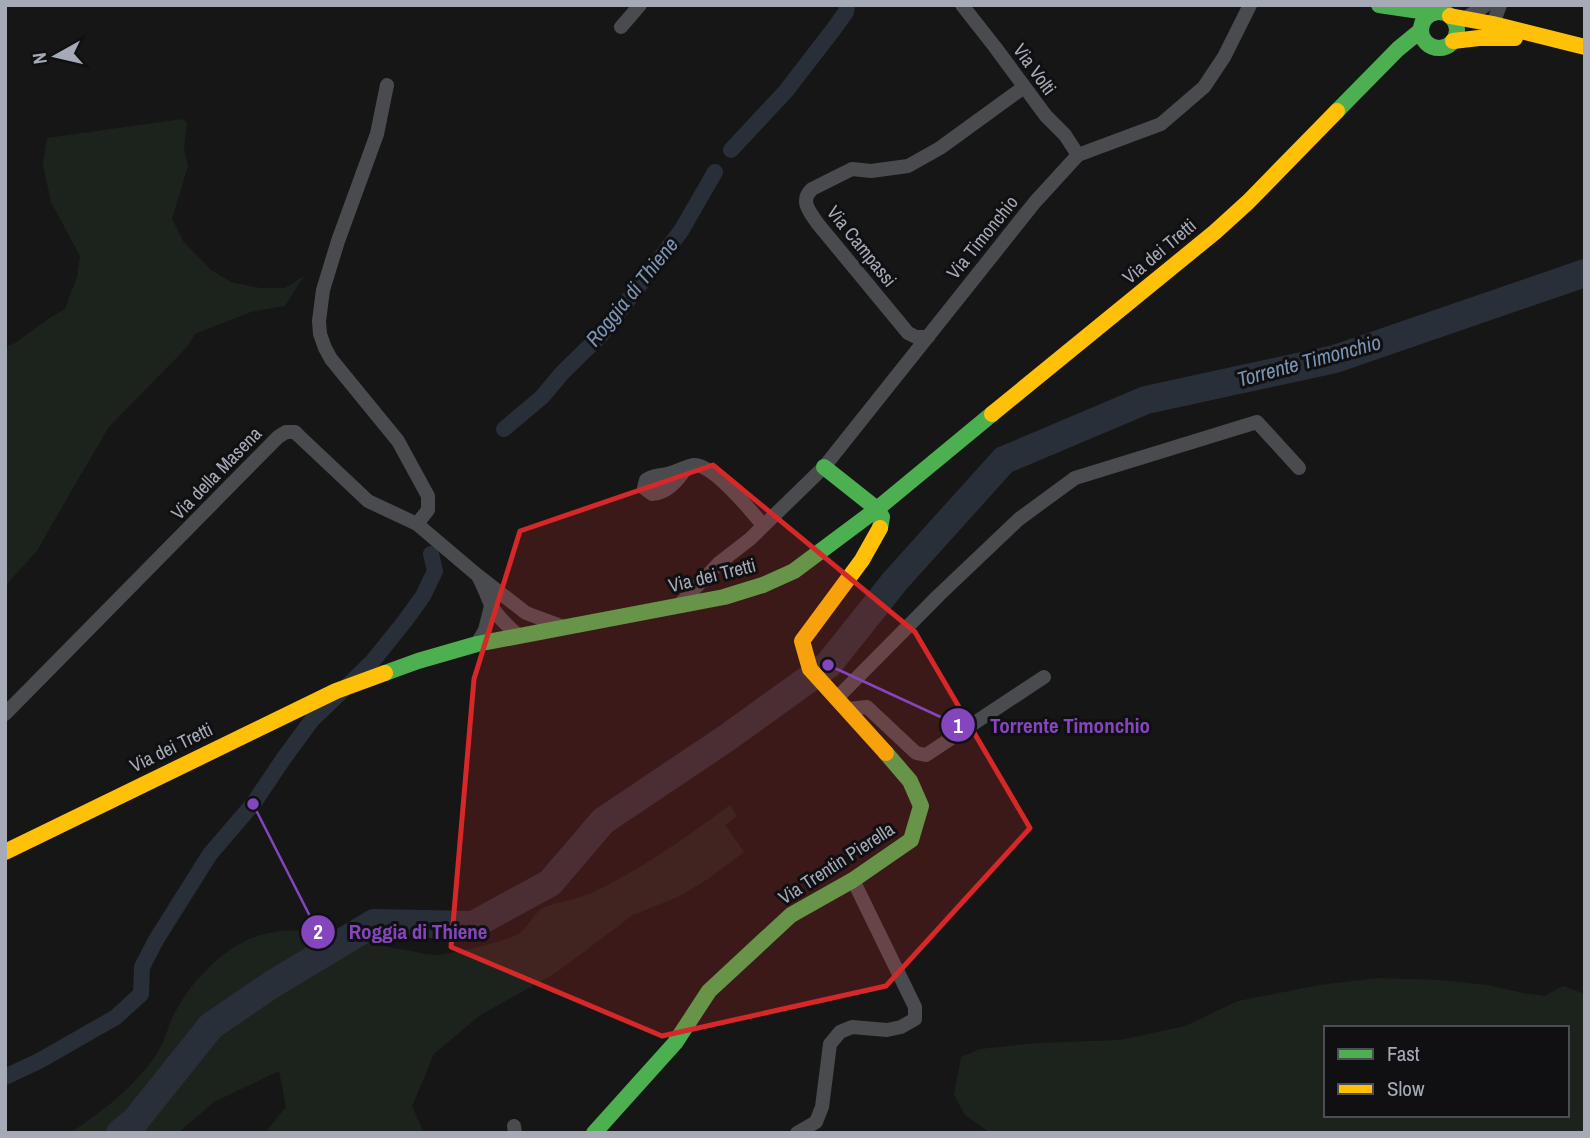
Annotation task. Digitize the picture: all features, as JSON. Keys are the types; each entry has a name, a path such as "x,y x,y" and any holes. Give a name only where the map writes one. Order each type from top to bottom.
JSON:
{"street":[{"path":"621,27 640,5"},
{"name":"Via Volti","path":"962,5 1078,155"},
{"name":"Via Timonchio","path":"678,606 719,563 750,539 824,467 1035,202 1078,155 1161,124 1203,87 1224,57 1250,5"},
{"path":"1447,20 1486,5"},
{"path":"1391,6 1489,28 1500,5"},
{"path":"1391,6 1439,48 1448,45 1447,20"},
{"name":"Via dei Tretti","path":"5,852 359,681 477,644 745,592 794,571 877,509 1215,232 1408,40 1423,34 1426,18 1447,20"},
{"path":"1447,20 1479,38 1503,37 1561,42"},
{"path":"1493,24 1585,47"},
{"path":"387,85 377,134 323,290 319,321 324,348 398,441 428,496 428,510 417,524"},
{"name":"Via Campassi","path":"929,337 916,337 908,332 818,224 807,207 807,193 852,169 871,171 908,166 940,148 1024,88"},
{"path":"1044,677 926,755 916,753 867,707 837,698 1019,519 1075,478 1257,422 1300,468"},
{"name":"Via della Masena","path":"5,714 278,437 286,432 295,432 368,501 417,524 526,613 565,627"},
{"path":"687,467 697,465 715,473 763,525"},
{"path":"824,467 877,509"},
{"name":"Via Trentin Pierella","path":"594,1133 675,1043 709,991 791,915 853,880 911,840 921,806 910,781 810,669 802,641 868,552 883,519 877,509"},
{"name":"Via della Masena","path":"476,574 491,606 519,636"},
{"name":"Via della Masena","path":"496,589 514,612 519,636"},
{"path":"477,644 485,630 491,606"},
{"path":"797,1133 816,1122 822,1107 830,1044 840,1031 852,1027 887,1030 901,1027 915,1019 915,1007 853,880"}],"highlighted area":[{"path":"713,465 915,632 1030,828 886,986 662,1036 451,947 474,679 520,531"}],"shaded area":[{"path":"182,119 187,123 184,149 188,166 172,219 183,241 211,270 231,282 260,288 285,288 304,276 285,306 251,312 195,334 187,347 109,427 37,551 5,586 5,347 65,309 77,277 80,256 51,202 43,165 47,138"},
{"path":"730,805 737,816 725,825 744,852 680,896 633,915 557,972 479,1016 434,1054 412,1106 424,1133 265,1133 286,1107 279,1071 214,1102 178,1133 70,1133 105,1108 138,1078 159,1051 173,1016 187,993 223,955 245,941 264,934 305,931 438,955 494,943 520,933 545,907 586,895 645,864"},
{"path":"1378,978 1487,985 1545,996 1563,986 1585,994 1585,1133 990,1133 965,1115 954,1095 961,1057 980,1049 1037,1043 1120,1040 1185,1026 1238,1001 1319,985"}],"waterway":[{"name":"Roggia di Thiene","path":"731,150 786,91 846,12 847,5"},
{"name":"Roggia di Thiene","path":"504,429 542,397 601,335 681,231 715,172"},
{"name":"Torrente Timonchio","path":"120,1133 135,1121 211,1026 271,985 374,923 473,925 550,883 603,821 728,737 828,665 895,581 1004,460 1146,400 1335,359 1585,273"},
{"name":"Roggia di Thiene","path":"5,1077 116,1017 141,994 142,967 210,854 253,804 312,720 372,662 405,621 423,596 435,571 431,554"}],"traffic: fast":[{"path":"1379,5 1433,13"},
{"path":"1439,12 1451,18 1457,30 1451,42 1439,48 1427,42 1421,30 1427,18 1439,12"},
{"path":"1337,111 1398,49 1420,31"},
{"path":"385,673 477,644 724,597 763,585 794,571 877,509 992,414"},
{"path":"824,467 877,509 882,517 880,528"},
{"path":"594,1133 675,1043 709,991 791,915 853,880 911,840 921,806 910,781 886,753"}],"traffic: slow":[{"path":"1450,16 1585,47"},
{"path":"1453,41 1515,38"},
{"path":"992,414 1215,232 1337,111"},
{"path":"880,528 862,560 802,641 810,669 886,753"},
{"path":"5,852 336,691 385,673"}],"place":[{"name":"Torrente Timonchio","path":"828,665"},
{"name":"Roggia di Thiene","path":"253,804"}]}
